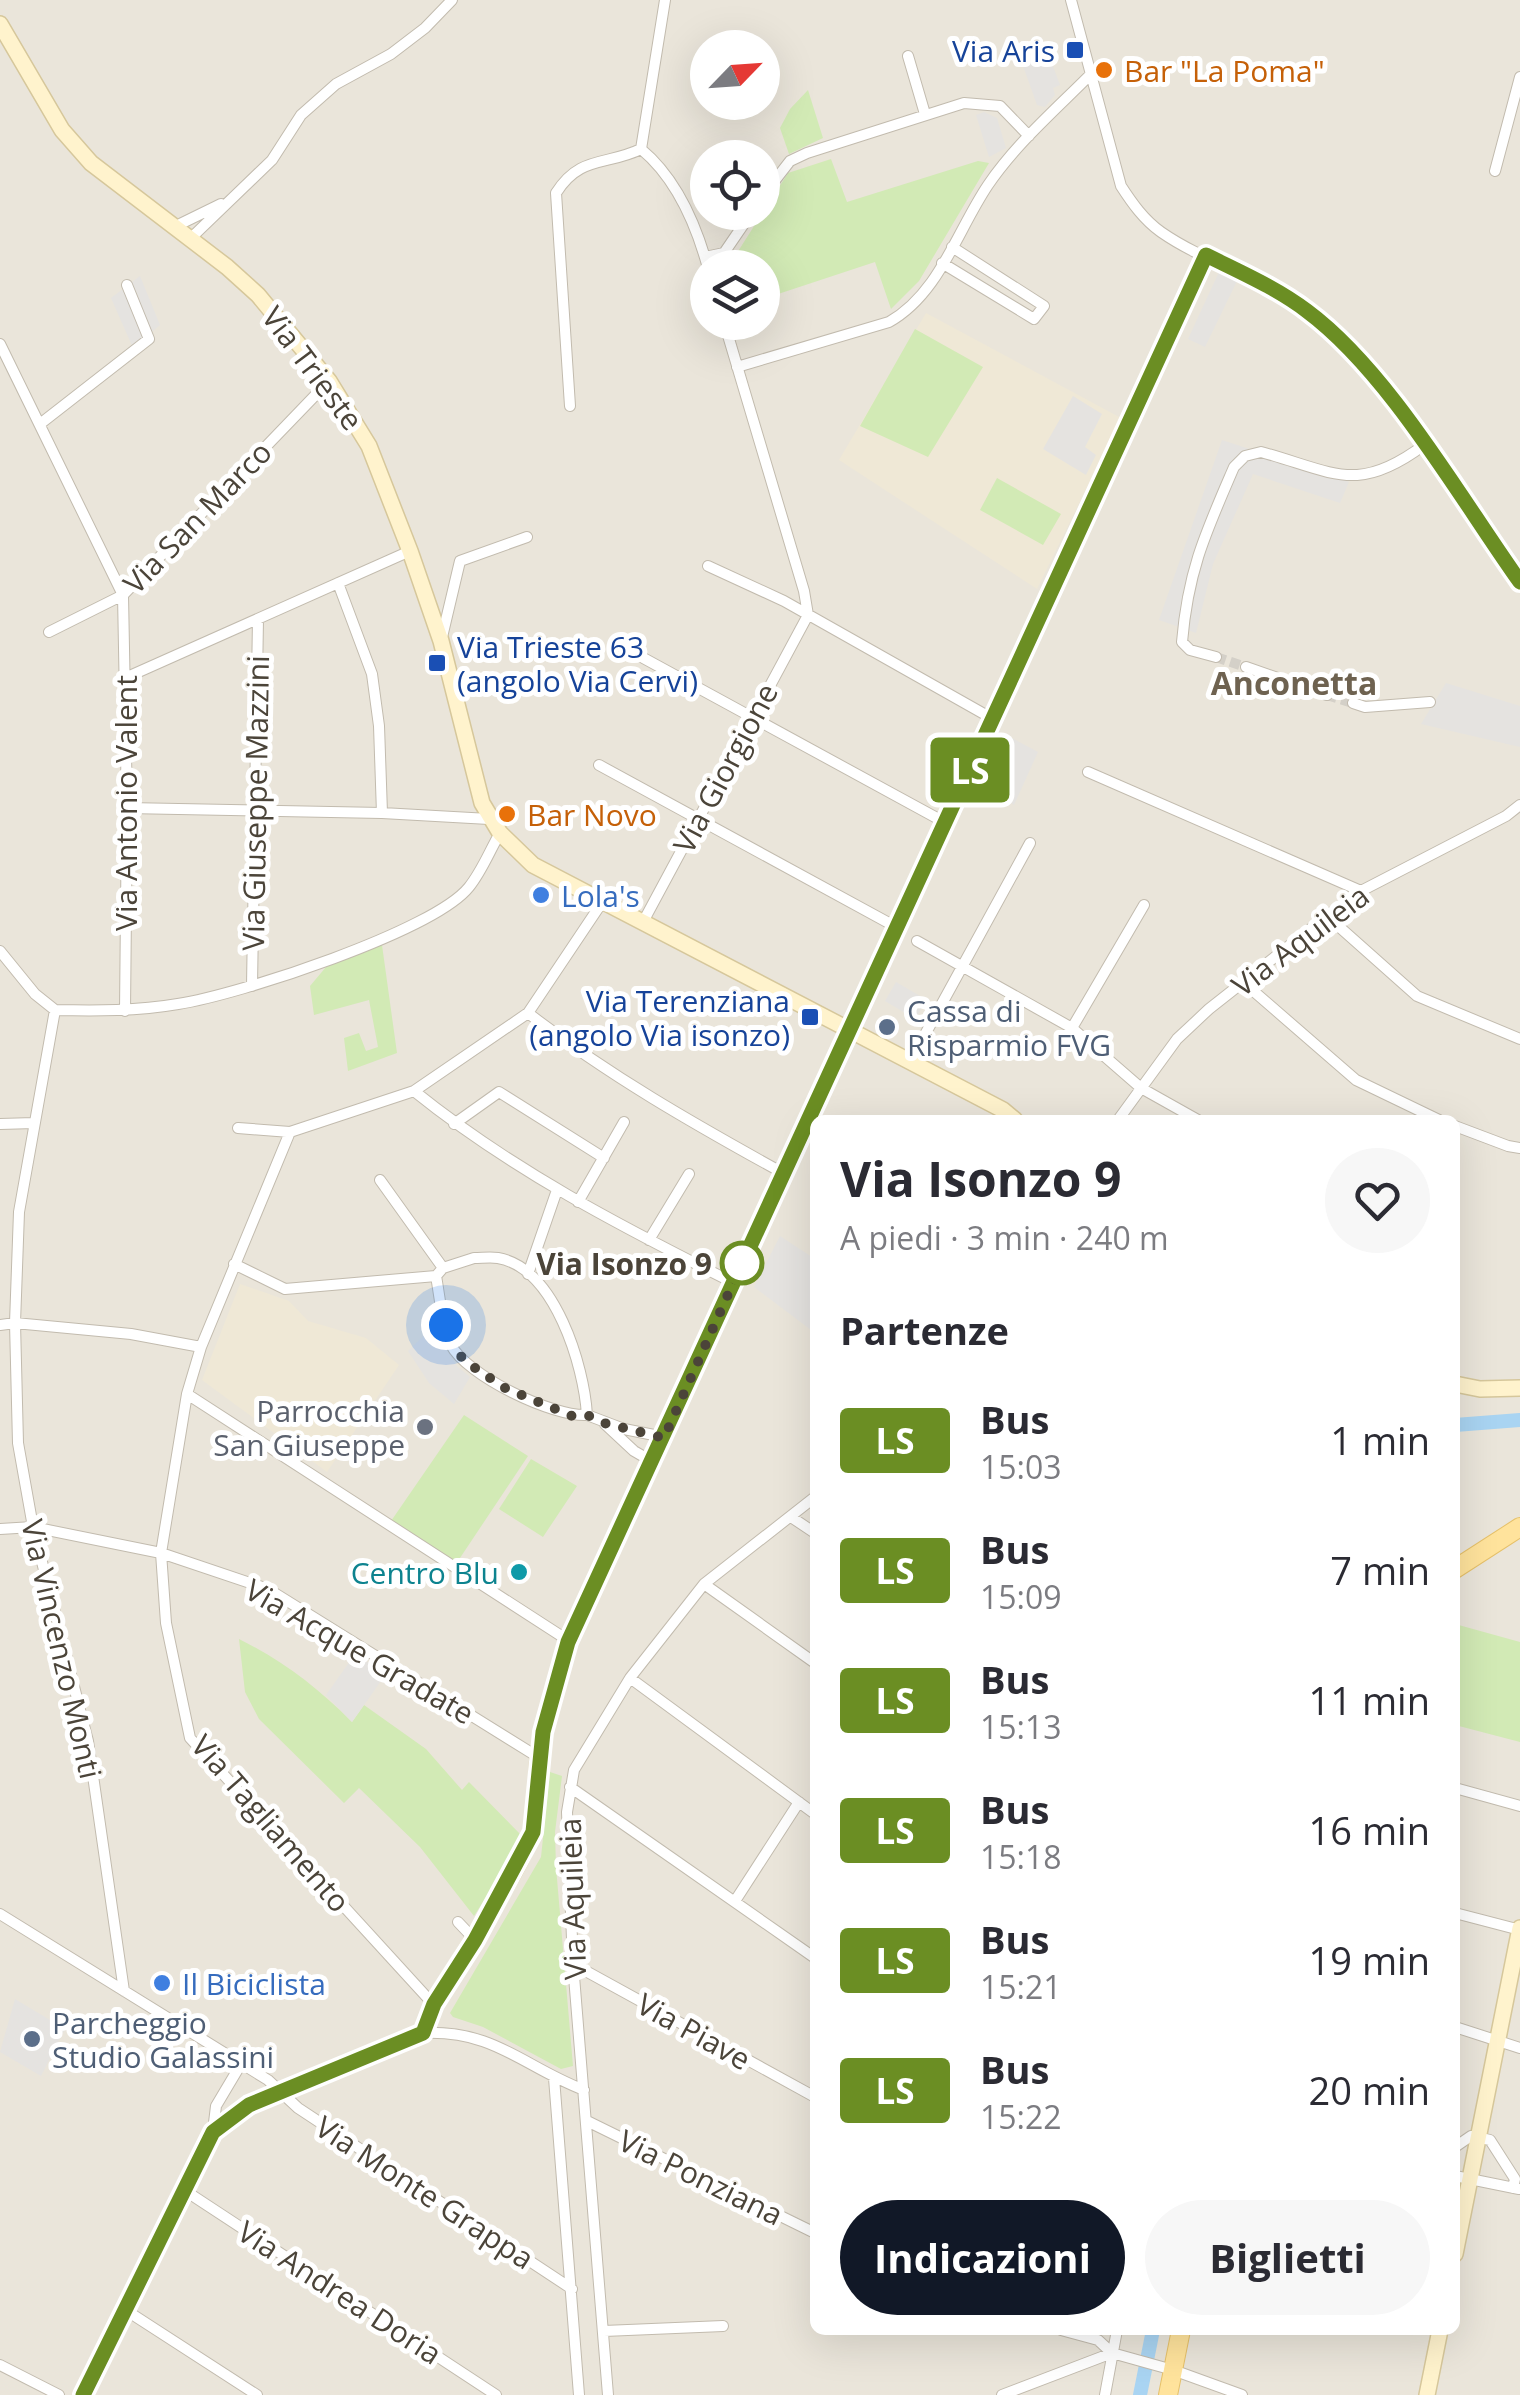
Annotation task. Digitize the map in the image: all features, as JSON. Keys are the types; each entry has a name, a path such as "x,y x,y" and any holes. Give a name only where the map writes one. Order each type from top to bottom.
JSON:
{"main road":[{"path":"1460,1566 1517,1530"},
{"path":"1168,2395 1164,2367 1179,2335"}],"street":[{"path":"190,239 272,160 301,116 336,84 391,54 425,28 452,0"},
{"path":"641,148 665,0"},
{"path":"1071,0 1088,76 1121,186 1138,211 1161,232 1281,293 1309,312 1390,396 1520,582"},
{"name":"Via Trieste","path":"0,24 62,130 91,162 266,304 329,380 370,446 441,641 486,811"},
{"path":"908,56 925,114"},
{"path":"737,367 889,322 908,312 988,186 1029,136 1088,76"},
{"path":"1495,170 1520,77"},
{"path":"780,174 790,161 964,103 1000,106 1029,136"},
{"path":"641,148 685,205 702,250"},
{"path":"570,406 556,193 567,176 582,166 641,148"},
{"path":"174,228 231,199"},
{"path":"942,263 1034,319 1044,306 952,247"},
{"path":"423,2033 434,2004 475,1940 533,1832 538,1757 568,1642 1206,255"},
{"path":"40,424 149,339 127,285"},
{"path":"729,340 808,615"},
{"path":"0,344 123,595"},
{"name":"Via San Marco","path":"49,632 123,595 329,380"},
{"path":"1216,657 1190,650 1182,642 1186,599 1195,559 1234,468 1245,456 1261,452 1359,477 1382,472 1424,445"},
{"path":"441,641 460,561 528,538"},
{"path":"125,678 410,550"},
{"path":"708,566 808,615 994,719"},
{"path":"338,583 372,674 379,726 382,812"},
{"name":"Via Antonio Valent","path":"123,595 127,808 124,1011"},
{"name":"Via Giorgione","path":"643,922 808,615"},
{"name":"Via Giuseppe Mazzini","path":"252,986 258,619"},
{"path":"636,654 946,823"},
{"path":"1246,668 1327,695"},
{"path":"1353,702 1365,707 1430,702"},
{"path":"599,765 898,928"},
{"path":"1088,772 1361,890"},
{"name":"Via Aquileia","path":"1122,1115 1177,1039 1242,982 1361,890 1506,816 1520,805"},
{"path":"127,808 486,811 500,833 533,865 911,1060 1007,1115"},
{"path":"0,951 35,994 55,1010 124,1011 182,1004 252,986 380,940 447,906 469,888 500,833"},
{"path":"911,1060 1030,843"},
{"path":"238,1128 290,1132 414,1091 528,1013 603,901"},
{"path":"1072,1028 1144,905"},
{"path":"1327,916 1416,996 1520,1039"},
{"path":"917,940 1072,1028 1142,1088 1189,1115"},
{"path":"1242,982 1356,1080 1430,1115"},
{"name":"Via Vincenzo Monti","path":"55,1010 19,1212 14,1323 18,1443 33,1527 88,1741 124,1992"},
{"path":"528,1013 584,1057 646,1097 783,1173"},
{"path":"414,1091 454,1124 557,1190 734,1282"},
{"path":"454,1124 499,1092 604,1158"},
{"path":"0,1124 34,1122"},
{"path":"578,1202 624,1122"},
{"path":"1460,1128 1520,1148"},
{"name":"Via Tagliamento","path":"290,1132 201,1347 186,1394 161,1553 166,1623 190,1738 434,2004"},
{"path":"649,1240 689,1174"},
{"path":"380,1180 439,1272 452,1346 466,1362 505,1388 556,1411 587,1415 664,1438"},
{"path":"528,1274 557,1190"},
{"path":"234,1264 285,1289 439,1272 474,1258 501,1258 528,1274 559,1312 585,1384 587,1415"},
{"path":"0,1325 130,1334 201,1347"},
{"path":"1460,1385 1480,1390 1520,1388"},
{"path":"186,1394 568,1642"},
{"path":"604,1423 652,1462"},
{"name":"Via Aquileia","path":"608,2395 573,1964 567,1812 574,1770 630,1678 704,1584 810,1501"},
{"path":"791,1517 810,1530"},
{"name":"Via Acque Gradate","path":"0,1529 33,1527 161,1553 268,1590 538,1757"},
{"path":"704,1584 810,1659"},
{"path":"630,1678 810,1810"},
{"path":"570,1788 810,1954"},
{"path":"1460,1789 1520,1806"},
{"path":"735,1901 800,1802"},
{"name":"Via Monte Grappa","path":"0,1914 268,2080 298,2108 572,2288"},
{"path":"1460,1915 1520,1929 1479,2138 1462,2178 1517,2189 1515,2179 1490,2140 1479,2138 1471,2136 1460,2144"},
{"path":"458,1922 475,1940"},
{"name":"Via Piave","path":"573,1964 810,2095"},
{"path":"1460,2028 1520,2048"},
{"path":"213,2132 249,2105 423,2033 454,2032 482,2038 584,2090"},
{"path":"83,2395 213,2132 216,2106 241,2064"},
{"path":"554,2078 579,2395"},
{"name":"Via Ponziana","path":"586,2121 810,2231"},
{"name":"Via Andrea Doria","path":"184,2190 496,2395"},
{"path":"124,2308 256,2395"},
{"path":"604,2331 723,2326"},
{"path":"1076,2335 1086,2361"},
{"path":"1080,2335 1098,2340 1112,2353 1242,2395"},
{"path":"1105,2395 1116,2335"},
{"path":"1427,2395 1439,2335"},
{"path":"1002,2395 1112,2353"},
{"path":"0,2365 58,2395"}],"shaded area":[{"path":"0,0 1520,0 1520,2395 0,2395"},
{"path":"1041,53 1047,67 1053,66 1060,85 1053,88 1055,95 1045,107 1037,105 1021,60"},
{"path":"984,112 997,118 1006,148 989,157 976,115"},
{"path":"1219,272 1237,281 1205,347 1188,339"},
{"path":"140,276 160,325 133,348 111,298"},
{"path":"926,313 1121,418 1037,589 839,460"},
{"path":"1073,396 1102,414 1085,447 1096,455 1086,475 1043,449"},
{"path":"1222,440 1349,482 1340,503 1253,474 1213,564 1196,633 1159,620"},
{"path":"1446,683 1520,706 1520,747 1421,724"},
{"path":"1010,737 1038,752 1014,805 986,786"},
{"path":"896,982 927,1000 915,1019 885,1001"},
{"path":"780,1236 810,1256 810,1329 754,1287"},
{"path":"240,1284 289,1301 308,1321 366,1338 399,1365 327,1472 202,1380"},
{"path":"437,1323 457,1366 470,1377 454,1404 429,1383 408,1351"},
{"path":"355,1654 386,1674 352,1722 326,1695"},
{"name":"Parcheggio Studio Galassini","path":"15,1999 65,2029 41,2076 0,2052"}],"green space":[{"path":"808,90 823,138 789,154 780,128 790,109"},
{"path":"831,159 847,202 978,161 989,163 919,281 891,309 875,262 780,293 780,250 739,250 752,230 780,230 780,186 788,173"},
{"path":"915,329 983,367 928,457 860,426"},
{"path":"997,478 1061,514 1043,545 980,510"},
{"path":"382,945 397,1053 348,1071 344,1038 359,1033 366,1051 378,1047 369,1000 314,1015 310,986 326,967"},
{"path":"464,1415 528,1456 454,1567 389,1524"},
{"path":"531,1459 577,1486 543,1537 499,1509"},
{"path":"1460,1625 1520,1642 1520,1742 1460,1726"},
{"path":"239,1639 299,1676 352,1722 364,1705 426,1749 462,1790 469,1782 521,1835 474,1916 420,1847 359,1788 344,1803 259,1719 245,1692"},
{"path":"550,1772 562,1776 555,1832 556,1867 573,2066 561,2069 450,2013 541,1857"}],"waterway":[{"path":"1460,1425 1520,1420"},
{"path":"1140,2395 1152,2335"}],"tunnel":[{"path":"1216,657 1246,667"},
{"path":"1327,695 1353,703"}],"bus line":[{"name":"LS","path":"83,2395 213,2132 249,2105 423,2033 434,2004 518,1865 533,1832 538,1757 568,1642 1206,255 1281,293 1309,312 1358,359 1390,396 1520,582"}],"place":[{"name":"Via Aris","path":"1075,50"},
{"name":"Bar \"La Poma\"","path":"1104,70"},
{"name":"Via Trieste 63 (angolo Via Cervi)","path":"437,663"},
{"name":"Bar Novo","path":"507,814"},
{"name":"Lola's","path":"541,895"},
{"name":"Via Terenziana (angolo Via isonzo)","path":"810,1017"},
{"name":"Cassa di Risparmio FVG","path":"887,1027"},
{"name":"Via Isonzo 9","path":"742,1263"},
{"name":"Parrocchia San Giuseppe","path":"425,1427"},
{"name":"Centro Blu","path":"519,1572"},
{"name":"Il Biciclista","path":"162,1983"},
{"name":"Parcheggio Studio Galassini","path":"32,2039"}],"district":[{"name":"Anconetta","path":"1294,682"}],"route":[{"path":"446,1325 452,1346 466,1362 505,1388 556,1411 587,1415 664,1438 742,1263"}]}
